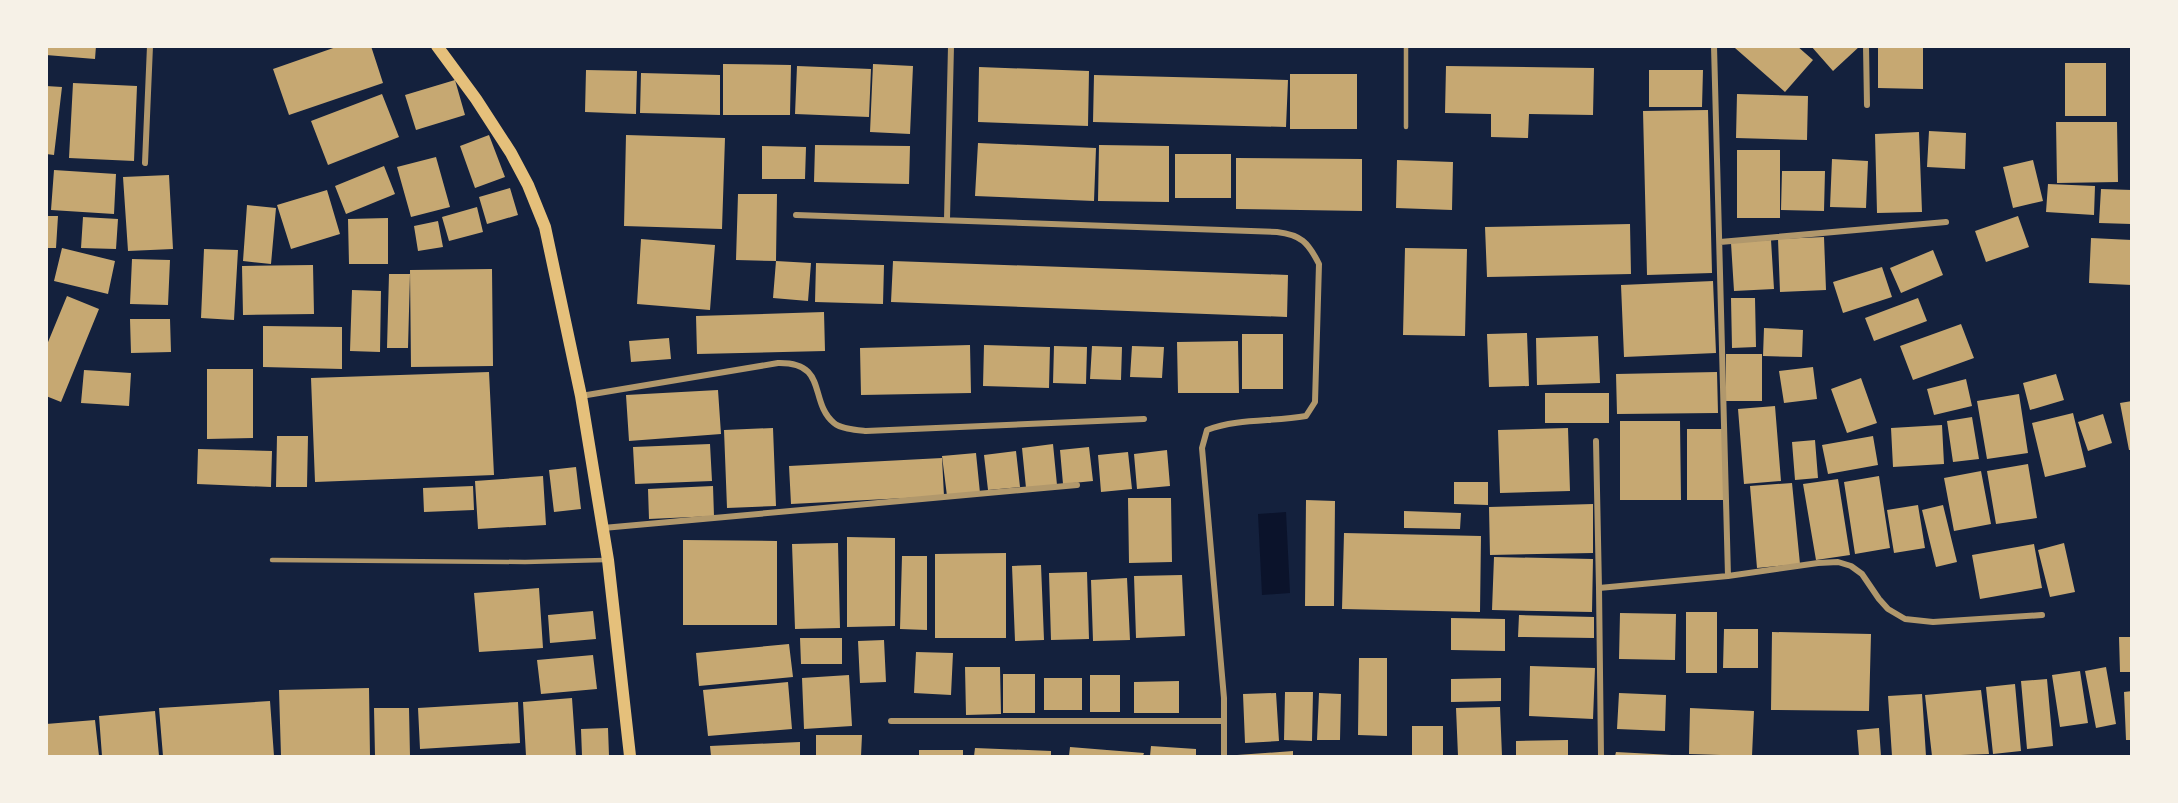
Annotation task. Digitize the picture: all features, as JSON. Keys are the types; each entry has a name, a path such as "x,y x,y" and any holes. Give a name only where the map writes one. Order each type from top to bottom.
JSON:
{"main road":[{"path":"437,46 476,99 511,153 528,185 545,227 581,396 603,528 630,756"}],"street":[{"path":"145,163 150,46"},
{"path":"947,219 951,46"},
{"path":"1714,46 1728,576"},
{"path":"1866,46 1867,105"},
{"path":"796,215 1277,232 1295,234 1310,247 1319,264 1315,402 1306,416 1222,424 1207,430 1202,448 1223,686 1224,756"},
{"path":"1720,242 1946,222"},
{"path":"581,396 778,363 793,363 806,368 814,380 827,414 835,424 851,429 866,431 1143,419"},
{"path":"1596,441 1601,756"},
{"path":"603,528 1077,485"},
{"path":"1599,588 1728,576 1838,562 1851,566 1862,574 1888,609 1905,619 1933,622 2042,615"},
{"path":"891,721 1224,721"}],"lane":[{"path":"1406,46 1406,127"},
{"path":"272,560 525,562 608,560"}],"water":[{"path":"1286,512 1290,593 1262,595 1258,514"}],"building":[{"path":"46,46 96,46 95,59 46,55"},
{"path":"339,46 371,46 383,83 289,115 273,69"},
{"path":"1737,46 1797,46 1813,60 1785,92 1735,48"},
{"path":"1811,46 1860,46 1833,71"},
{"path":"1878,46 1923,46 1923,89 1878,88"},
{"path":"2065,63 2106,63 2106,116 2065,116"},
{"path":"723,64 791,65 790,115 723,115"},
{"path":"873,64 913,66 910,134 870,132"},
{"path":"797,66 871,69 869,117 795,114"},
{"path":"1446,66 1594,68 1593,115 1529,114 1528,138 1491,137 1491,114 1445,113"},
{"path":"979,67 1089,71 1088,126 978,122"},
{"path":"586,70 637,71 636,114 585,112"},
{"path":"1649,70 1703,70 1702,107 1649,107"},
{"path":"641,73 720,75 720,115 640,113"},
{"path":"1290,74 1357,74 1357,129 1290,129"},
{"path":"1094,75 1288,80 1286,127 1093,122"},
{"path":"455,80 465,115 416,130 405,95"},
{"path":"73,83 137,86 134,161 69,158"},
{"path":"46,86 62,87 54,155 46,154"},
{"path":"382,94 399,137 328,165 311,121"},
{"path":"1737,94 1808,96 1807,140 1736,138"},
{"path":"1708,110 1712,273 1647,275 1643,111"},
{"path":"2056,122 2117,122 2118,182 2057,183"},
{"path":"1929,131 1966,133 1965,169 1927,167"},
{"path":"1919,132 1922,212 1877,213 1875,134"},
{"path":"489,135 505,177 475,188 460,146"},
{"path":"626,135 725,138 722,229 624,226"},
{"path":"978,143 1096,148 1094,201 975,196"},
{"path":"815,145 910,146 909,184 814,182"},
{"path":"1099,145 1169,146 1169,202 1098,201"},
{"path":"762,146 806,147 805,179 762,179"},
{"path":"1737,150 1780,150 1780,218 1737,218"},
{"path":"1175,154 1231,154 1231,198 1175,198"},
{"path":"436,157 450,207 411,217 397,167"},
{"path":"1236,158 1362,159 1362,211 1236,209"},
{"path":"1832,159 1868,161 1866,208 1830,207"},
{"path":"1397,160 1453,162 1452,210 1396,208"},
{"path":"2033,160 2043,201 2013,208 2003,167"},
{"path":"384,166 395,194 346,214 335,186"},
{"path":"54,170 116,174 114,214 51,210"},
{"path":"1782,171 1825,171 1824,211 1781,210"},
{"path":"169,175 173,249 128,251 123,177"},
{"path":"2048,184 2095,186 2094,215 2046,212"},
{"path":"510,188 518,215 487,224 479,197"},
{"path":"2101,189 2132,190 2131,224 2099,223"},
{"path":"327,190 340,234 291,249 277,205"},
{"path":"738,194 777,194 776,261 736,260"},
{"path":"247,205 276,208 271,264 243,261"},
{"path":"477,207 483,232 449,241 442,217"},
{"path":"46,216 58,216 56,248 46,248"},
{"path":"2018,216 2029,247 1986,262 1975,231"},
{"path":"83,217 118,219 116,249 81,248"},
{"path":"388,218 388,264 349,264 348,219"},
{"path":"438,221 443,247 418,251 414,226"},
{"path":"1630,224 1631,274 1487,277 1485,227"},
{"path":"1824,237 1826,290 1780,292 1778,239"},
{"path":"2091,238 2132,240 2132,285 2089,283"},
{"path":"641,239 715,245 710,310 637,304"},
{"path":"1771,240 1774,289 1734,291 1731,243"},
{"path":"62,248 115,261 108,294 54,281"},
{"path":"1405,248 1467,249 1465,336 1403,335"},
{"path":"204,249 238,250 234,320 201,318"},
{"path":"1933,250 1943,275 1901,293 1890,268"},
{"path":"132,259 170,260 168,305 130,304"},
{"path":"776,261 811,263 808,301 773,298"},
{"path":"893,261 1288,275 1287,317 891,302"},
{"path":"816,263 884,265 883,304 815,302"},
{"path":"313,265 314,314 243,315 242,266"},
{"path":"1882,267 1892,297 1843,313 1833,282"},
{"path":"492,269 493,366 411,367 410,270"},
{"path":"389,274 410,274 408,348 387,348"},
{"path":"1713,281 1716,353 1624,357 1621,285"},
{"path":"352,290 381,291 380,352 350,351"},
{"path":"67,296 99,309 61,402 46,396 46,347"},
{"path":"1731,298 1755,298 1756,347 1732,348"},
{"path":"1918,298 1927,321 1874,341 1865,318"},
{"path":"824,312 825,351 697,354 696,316"},
{"path":"130,319 170,319 171,352 131,353"},
{"path":"1961,324 1974,358 1913,380 1900,346"},
{"path":"263,326 342,327 342,369 263,367"},
{"path":"1764,328 1803,330 1802,357 1763,356"},
{"path":"1527,333 1529,386 1489,387 1487,334"},
{"path":"1242,334 1283,334 1283,389 1242,389"},
{"path":"1598,336 1600,383 1537,385 1536,338"},
{"path":"669,338 671,359 631,362 629,341"},
{"path":"1238,341 1239,393 1178,393 1177,342"},
{"path":"970,345 971,393 861,395 860,348"},
{"path":"984,345 1050,347 1049,388 983,386"},
{"path":"1054,346 1087,347 1086,384 1053,383"},
{"path":"1092,346 1122,347 1121,380 1090,379"},
{"path":"1132,346 1164,347 1162,378 1130,377"},
{"path":"1726,354 1762,354 1762,401 1726,401"},
{"path":"1813,367 1817,399 1784,403 1779,371"},
{"path":"207,369 253,369 253,438 207,439"},
{"path":"84,370 131,373 129,406 81,403"},
{"path":"489,372 494,475 315,482 311,378"},
{"path":"1717,372 1718,413 1617,414 1616,374"},
{"path":"2056,374 2064,400 2030,410 2023,383"},
{"path":"1861,378 1877,423 1847,433 1831,389"},
{"path":"1966,379 1972,406 1934,415 1927,389"},
{"path":"718,390 721,434 629,441 626,395"},
{"path":"1545,393 1609,393 1609,423 1545,423"},
{"path":"2019,394 2028,453 1987,459 1977,401"},
{"path":"2132,401 2132,450 2129,450 2120,403"},
{"path":"1775,406 1781,481 1744,484 1738,409"},
{"path":"2073,413 2086,467 2045,477 2032,423"},
{"path":"2103,414 2112,443 2088,451 2078,422"},
{"path":"1972,417 1979,459 1953,462 1947,421"},
{"path":"1620,421 1680,421 1681,500 1620,500"},
{"path":"1942,425 1944,464 1893,467 1891,428"},
{"path":"773,428 776,506 727,508 724,430"},
{"path":"1568,428 1570,491 1500,493 1498,430"},
{"path":"1687,429 1723,429 1725,500 1687,500"},
{"path":"277,436 308,436 307,487 276,487"},
{"path":"1873,436 1878,465 1828,474 1822,445"},
{"path":"1815,440 1818,478 1795,480 1792,442"},
{"path":"710,444 712,481 635,484 633,447"},
{"path":"1053,444 1057,485 1026,488 1022,448"},
{"path":"1089,447 1093,481 1063,484 1060,450"},
{"path":"198,449 272,451 271,487 197,484"},
{"path":"1167,450 1170,486 1137,489 1134,454"},
{"path":"1016,451 1020,487 988,490 984,455"},
{"path":"1128,452 1132,489 1101,492 1098,455"},
{"path":"976,453 980,493 947,496 942,456"},
{"path":"942,458 944,496 791,504 789,466"},
{"path":"2028,464 2037,518 1996,524 1987,471"},
{"path":"576,467 581,509 554,512 549,470"},
{"path":"1981,471 1991,524 1954,531 1944,478"},
{"path":"543,476 546,525 478,529 475,481"},
{"path":"1879,476 1890,548 1855,554 1844,482"},
{"path":"1838,479 1850,555 1816,560 1803,484"},
{"path":"1454,482 1488,482 1488,505 1454,504"},
{"path":"1792,483 1800,564 1757,568 1750,486"},
{"path":"473,486 474,510 424,512 423,488"},
{"path":"713,486 714,516 649,519 648,489"},
{"path":"1128,498 1171,498 1172,562 1129,563"},
{"path":"1306,500 1335,501 1334,606 1305,606"},
{"path":"1593,504 1593,553 1490,555 1489,507"},
{"path":"1918,505 1925,548 1894,553 1887,510"},
{"path":"1943,505 1957,562 1936,567 1922,510"},
{"path":"1404,511 1461,513 1460,529 1404,528"},
{"path":"1344,533 1481,536 1480,612 1342,609"},
{"path":"847,537 895,538 895,626 847,627"},
{"path":"683,540 777,541 777,625 683,625"},
{"path":"838,543 840,628 795,629 792,544"},
{"path":"2064,543 2075,592 2050,597 2038,550"},
{"path":"2034,544 2042,588 1980,599 1972,555"},
{"path":"1006,553 1006,638 935,638 935,554"},
{"path":"902,556 927,556 927,630 900,629"},
{"path":"1494,557 1593,559 1592,612 1492,610"},
{"path":"1041,565 1044,640 1015,641 1012,566"},
{"path":"1087,572 1089,639 1051,640 1049,573"},
{"path":"1182,575 1185,636 1136,638 1134,576"},
{"path":"1127,578 1130,640 1093,641 1091,580"},
{"path":"539,588 543,648 479,652 474,593"},
{"path":"593,611 596,639 550,643 548,615"},
{"path":"1686,612 1717,612 1717,673 1686,673"},
{"path":"1620,613 1676,614 1675,660 1619,659"},
{"path":"1519,615 1594,617 1594,638 1518,637"},
{"path":"1451,618 1505,619 1505,651 1451,650"},
{"path":"1724,629 1758,629 1758,668 1723,668"},
{"path":"1772,632 1871,634 1869,711 1771,710"},
{"path":"2119,637 2132,637 2132,672 2120,672"},
{"path":"800,638 842,638 842,664 801,664"},
{"path":"884,640 886,682 860,683 858,641"},
{"path":"789,644 793,677 699,686 696,653"},
{"path":"916,652 953,653 951,695 914,693"},
{"path":"593,655 597,689 541,694 537,660"},
{"path":"1359,658 1387,658 1387,736 1358,735"},
{"path":"1530,666 1595,668 1593,719 1529,716"},
{"path":"965,667 1000,667 1001,714 966,715"},
{"path":"2106,667 2116,724 2096,728 2085,671"},
{"path":"2080,671 2088,723 2060,727 2052,675"},
{"path":"1003,674 1035,674 1035,713 1003,713"},
{"path":"849,675 852,726 804,729 802,678"},
{"path":"1090,675 1120,675 1120,712 1090,712"},
{"path":"1044,678 1082,678 1082,710 1044,710"},
{"path":"1501,678 1501,701 1451,702 1451,679"},
{"path":"2047,679 2053,746 2027,749 2021,681"},
{"path":"1179,681 1179,713 1134,713 1134,682"},
{"path":"788,682 792,729 708,736 703,690"},
{"path":"2015,684 2021,751 1993,754 1986,687"},
{"path":"369,688 370,756 281,756 279,690"},
{"path":"1981,690 1989,754 1932,756 1925,695"},
{"path":"2132,691 2132,740 2126,740 2124,692"},
{"path":"1285,692 1313,692 1312,741 1284,740"},
{"path":"1276,693 1279,741 1245,743 1243,694"},
{"path":"1319,693 1341,694 1340,740 1317,740"},
{"path":"1619,693 1666,695 1665,731 1617,729"},
{"path":"1922,694 1926,756 1892,756 1888,696"},
{"path":"572,698 576,756 526,756 523,702"},
{"path":"270,701 274,756 163,756 159,708"},
{"path":"518,702 520,743 420,749 418,708"},
{"path":"1500,707 1502,756 1458,756 1456,708"},
{"path":"374,708 409,708 410,756 375,756"},
{"path":"1690,708 1754,711 1752,756 1689,754"},
{"path":"155,711 159,756 102,756 99,716"},
{"path":"95,720 99,756 46,756 46,724"},
{"path":"1412,726 1443,726 1443,756 1412,756"},
{"path":"608,728 609,756 582,756 581,729"},
{"path":"1879,728 1881,756 1859,756 1857,730"},
{"path":"816,735 862,735 861,756 816,756"},
{"path":"1568,740 1568,756 1516,756 1516,741"},
{"path":"800,742 800,756 711,756 710,746"},
{"path":"1151,746 1196,749 1196,756 1150,756"},
{"path":"1070,747 1144,753 1143,756 1069,756"},
{"path":"975,748 1051,751 1051,756 974,756"},
{"path":"919,750 963,750 963,756 919,756"},
{"path":"1293,751 1293,756 1237,756 1237,755"},
{"path":"1616,752 1672,755 1672,756 1615,756"}]}
